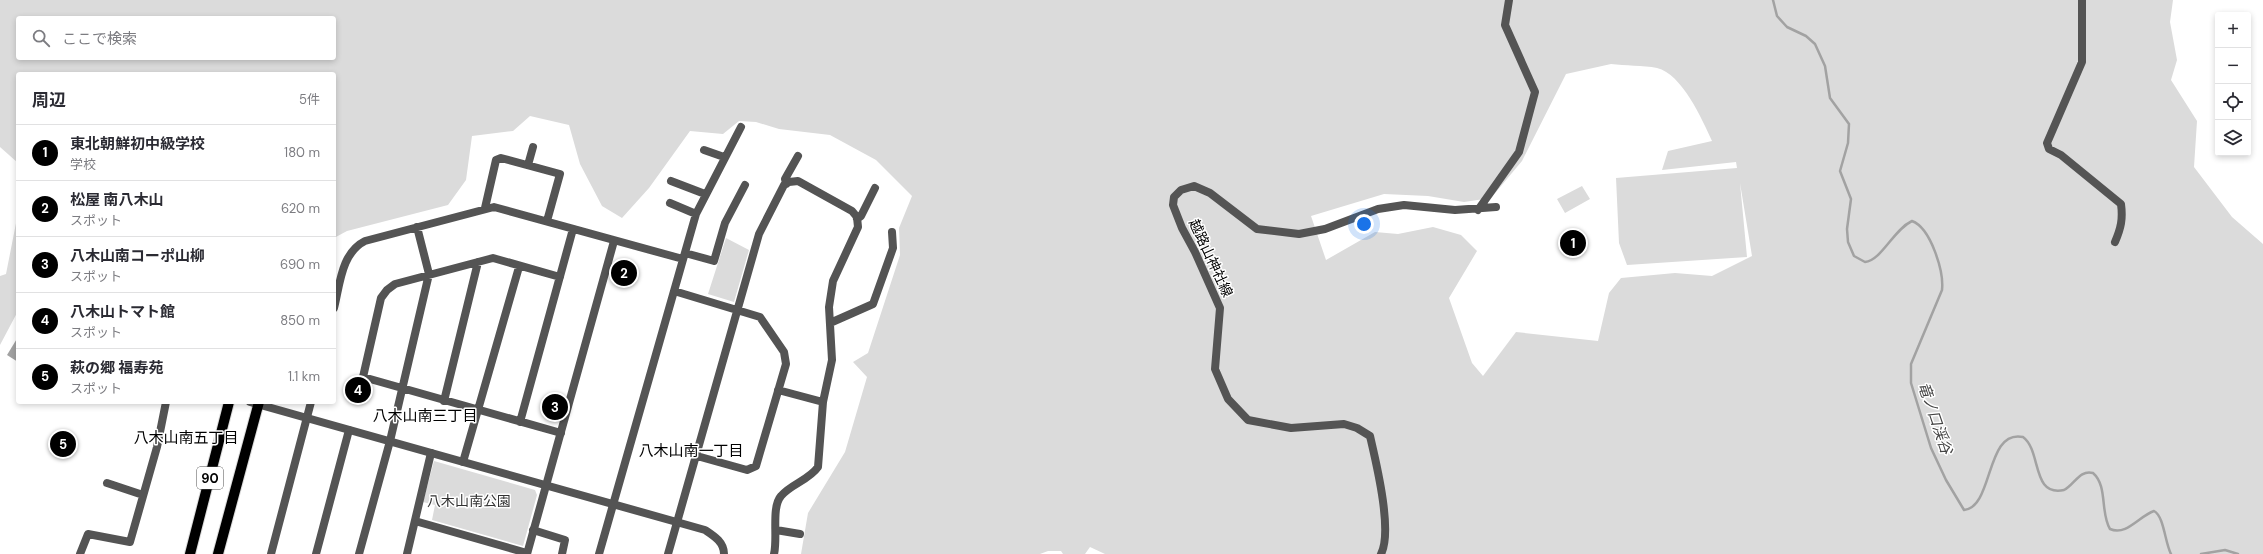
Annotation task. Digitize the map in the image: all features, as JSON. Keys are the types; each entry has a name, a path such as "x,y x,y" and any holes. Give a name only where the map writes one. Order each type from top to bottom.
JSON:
{"main road":[{"name":"90","path":"190,554 228,404"},
{"name":"90","path":"218,554 256,404"}],"street":[{"path":"1478,210 1519,152 1536,92 1505,25 1509,0"},
{"path":"2082,0 2082,62 2047,143 2049,149 2061,155 2121,204 2123,215 2121,228 2116,242"},
{"path":"598,554 696,214 740,127"},
{"path":"528,165 533,147"},
{"path":"704,150 724,157"},
{"path":"668,554 759,234 786,184 785,180 798,156"},
{"path":"485,208 496,160 501,158 560,174 547,221"},
{"path":"671,181 705,194"},
{"path":"774,554 776,505 781,496 814,473 818,467 823,402 832,360 829,307 833,281 858,227 857,219 852,212 798,181 786,184"},
{"path":"336,300 346,259 355,246 364,241 485,208 494,207 614,241 714,261 725,223 745,185"},
{"name":"越路山神社線","path":"1381,554 1386,545 1385,532 1378,467 1370,436 1357,428 1344,424 1291,428 1248,420 1228,398 1215,369 1220,308 1196,252 1182,228 1173,205 1174,196 1180,190 1194,186 1210,193 1257,229 1299,234 1325,229 1378,209 1404,205 1455,210 1478,210 1496,207"},
{"path":"857,219 861,216 875,188"},
{"path":"670,203 696,214"},
{"path":"359,554 390,441 429,274 417,227"},
{"path":"520,422 573,230"},
{"path":"830,323 873,304 893,248 892,232"},
{"path":"415,521 527,554 614,241"},
{"path":"560,277 519,267 492,258 395,284 387,290 382,298 363,377 478,411 561,433"},
{"path":"444,401 478,262"},
{"path":"463,462 519,267"},
{"path":"674,291 760,317 784,352 786,364 756,466 747,470 697,456"},
{"path":"778,390 823,402"},
{"path":"80,554 88,534 130,542 166,404"},
{"path":"259,404 705,530 715,536 721,544 724,554"},
{"path":"271,554 310,404"},
{"path":"316,554 349,430"},
{"path":"406,554 431,453"},
{"path":"107,483 143,495"},
{"path":"533,530 565,540 562,554"},
{"path":"776,530 800,534"}],"green space":[{"path":"0,0 2173,0 2170,22 2177,60 2171,80 2197,121 2194,167 2232,217 2263,244 2263,554 1105,554 1090,547 1085,554 1063,554 1061,551 1048,551 1040,554 801,554 808,513 845,452 867,377 853,362 868,353 900,255 899,228 912,196 876,160 830,135 779,129 756,122 739,121 723,134 690,131 649,188 622,218 602,206 580,164 569,125 530,116 513,131 472,136 466,180 448,205 347,231 336,237 336,72 16,72 16,161 0,147","holes":["1611,64 1652,67 1666,72 1683,88 1697,110 1712,141 1668,151 1662,170 1736,162 1737,168 1616,178 1619,243 1627,265 1747,257 1740,183 1752,256 1712,276 1675,273 1621,278 1609,293 1598,341 1516,332 1483,376 1472,363 1449,298 1477,251 1461,235 1433,227 1398,234 1375,232 1326,260 1311,216 1384,194 1428,196 1464,202 1491,198 1522,161 1566,74"]},
{"path":"1582,186 1590,199 1565,213 1557,199"},
{"path":"16,223 16,315 0,345 0,276 6,274"},
{"path":"726,238 749,250 734,302 708,294"},
{"name":"八木山南公園","path":"434,461 535,490 537,495 523,546 432,520 435,505 423,502"}],"shaded area":[{"path":"16,340 16,361 7,355"}],"waterway":[{"name":"竜ノ口渓谷","path":"1773,0 1777,16 1787,27 1806,36 1815,44 1825,66 1830,98 1849,124 1848,143 1840,171 1851,199 1847,229 1848,242 1854,256 1865,262 1871,260 1882,251 1905,225 1912,221 1919,225 1925,232 1935,251 1941,273 1942,290 1911,364 1911,383 1931,448 1946,480 1964,510 1974,506 1981,496 1996,456 2002,445 2011,438 2023,437 2033,452 2038,471 2046,487 2054,490 2064,490 2084,473 2093,473 2098,478 2101,485 2105,515 2110,529 2122,530 2127,528 2148,513 2154,511 2160,518 2171,554"},
{"name":"竜ノ口渓谷","path":"2201,554 2225,550 2238,554"}],"place":[{"name":"東北朝鮮初中級学校","path":"1573,243"},
{"name":"松屋 南八木山","path":"624,273"},
{"name":"八木山トマト館","path":"358,390"},
{"name":"八木山南コーポ山柳","path":"555,407"},
{"name":"萩の郷 福寿苑","path":"63,444"}],"district":[{"name":"八木山南三丁目","path":"425,416"},
{"name":"八木山南五丁目","path":"186,438"},
{"name":"八木山南一丁目","path":"691,451"}]}
